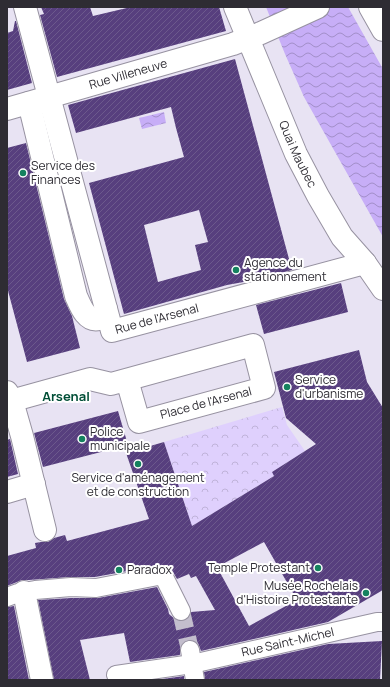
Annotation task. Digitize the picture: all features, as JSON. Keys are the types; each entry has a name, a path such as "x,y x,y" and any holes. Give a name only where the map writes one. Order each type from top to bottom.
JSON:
{"street":[{"name":"Rue de l'Arsenal","path":"25,7 39,100 112,331 365,263"},
{"name":"Quai Maubec","path":"235,7 296,154 318,196 342,237 365,263 383,289"},
{"name":"Rue Villeneuve","path":"7,109 248,38 318,7"},
{"path":"370,7 383,30"},
{"name":"Place de l'Arsenal","path":"252,345 264,388 139,422 127,380 252,345"},
{"path":"45,530 34,484 8,398 90,379 111,384 127,380"},
{"path":"7,492 34,484"},
{"path":"42,680 15,595 71,588 96,588 163,575 181,611"},
{"name":"Rue Saint-Michel","path":"116,675 192,665 377,622 383,622"}],"green space":[{"path":"282,407 287,425 305,451 272,472 274,476 174,537 188,513 164,442"}],"water":[{"path":"266,7 348,7 383,69 383,237 304,97"},
{"path":"164,112 166,123 142,129 139,118"}],"building":[{"path":"41,7 90,7 93,16 131,7 219,7 226,31 57,77 40,15 44,14"},
{"path":"15,21 32,83 7,90 7,33 13,31"},
{"path":"235,59 292,270 227,285 124,314 89,183 184,157 171,107 76,133 68,105","holes":["199,210 208,242 195,245 201,270 158,282 144,225"]},
{"path":"26,143 64,299 72,316 80,348 27,362 7,287 7,148"},
{"path":"341,283 348,312 264,334 256,305"},
{"path":"359,350 367,382 383,408 383,590 328,622 201,651 198,643 193,640 188,640 183,642 180,646 180,655 130,662 124,633 80,640 90,680 54,680 38,600 98,598 157,587 169,614 176,620 185,621 190,617 191,612 215,610 196,576 191,578 189,574 177,579 167,565 95,577 22,580 7,586 7,556 36,548 35,543 48,542 54,538 65,535 67,541 149,519 126,453 164,442 192,526 274,476 272,472 316,444 286,418 274,372","holes":["264,542 297,600 249,626 217,567"]},
{"path":"118,411 128,445 43,467 34,433"},
{"path":"10,439 18,474 7,477 7,440"},
{"path":"14,606 29,680 7,680 7,607"},
{"path":"382,641 380,680 205,680 204,672 328,644"},
{"path":"184,676 184,680 155,680"}],"tunnel":[{"path":"181,611 190,650"}],"place":[{"name":"Service des Finances","path":"23,173"},
{"name":"Agence du stationnement","path":"236,270"},
{"name":"Service d'urbanisme","path":"287,387"},
{"name":"Police municipale","path":"82,439"},
{"name":"Service d'aménagement et de construction","path":"138,464"},
{"name":"Temple Protestant","path":"318,568"},
{"name":"Paradox","path":"119,570"},
{"name":"Musée Rochelais d'Histoire Protestante","path":"366,593"}],"district":[{"name":"Arsenal","path":"66,396"}]}
